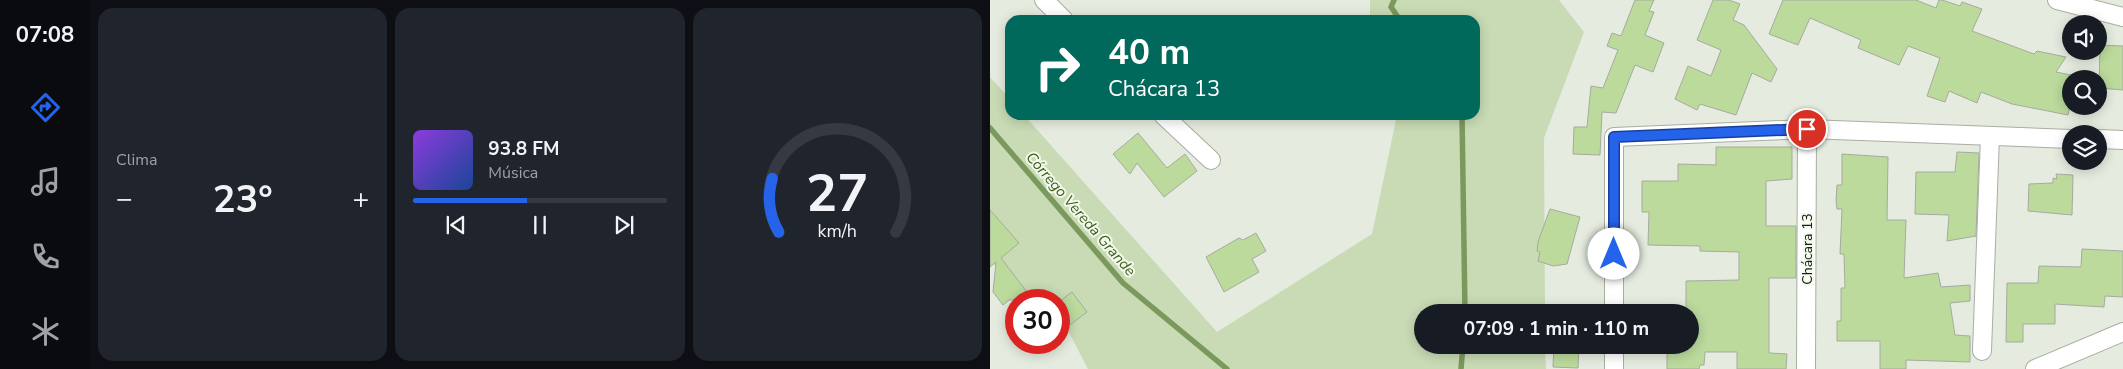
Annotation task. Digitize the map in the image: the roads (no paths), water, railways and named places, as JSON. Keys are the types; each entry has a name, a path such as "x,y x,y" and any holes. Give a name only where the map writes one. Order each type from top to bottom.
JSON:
{"street":[{"path":"1044,0 1059,15"},
{"path":"2057,0 2123,17"},
{"path":"1168,120 1211,160"},
{"path":"1614,304 1614,137 1807,129 2062,139"},
{"name":"Chácara 13","path":"1806,369 1807,129"},
{"path":"1982,351 1990,136"},
{"path":"2107,139 2123,140"},
{"path":"2035,369 2123,332"},
{"path":"1614,354 1614,369"}],"waterway":[{"path":"1394,0 1391,7 1397,15"},
{"path":"1462,120 1465,304"},
{"name":"Córrego Vereda Grande","path":"990,128 1123,283 1227,369"},
{"path":"1461,369 1462,354"}]}
